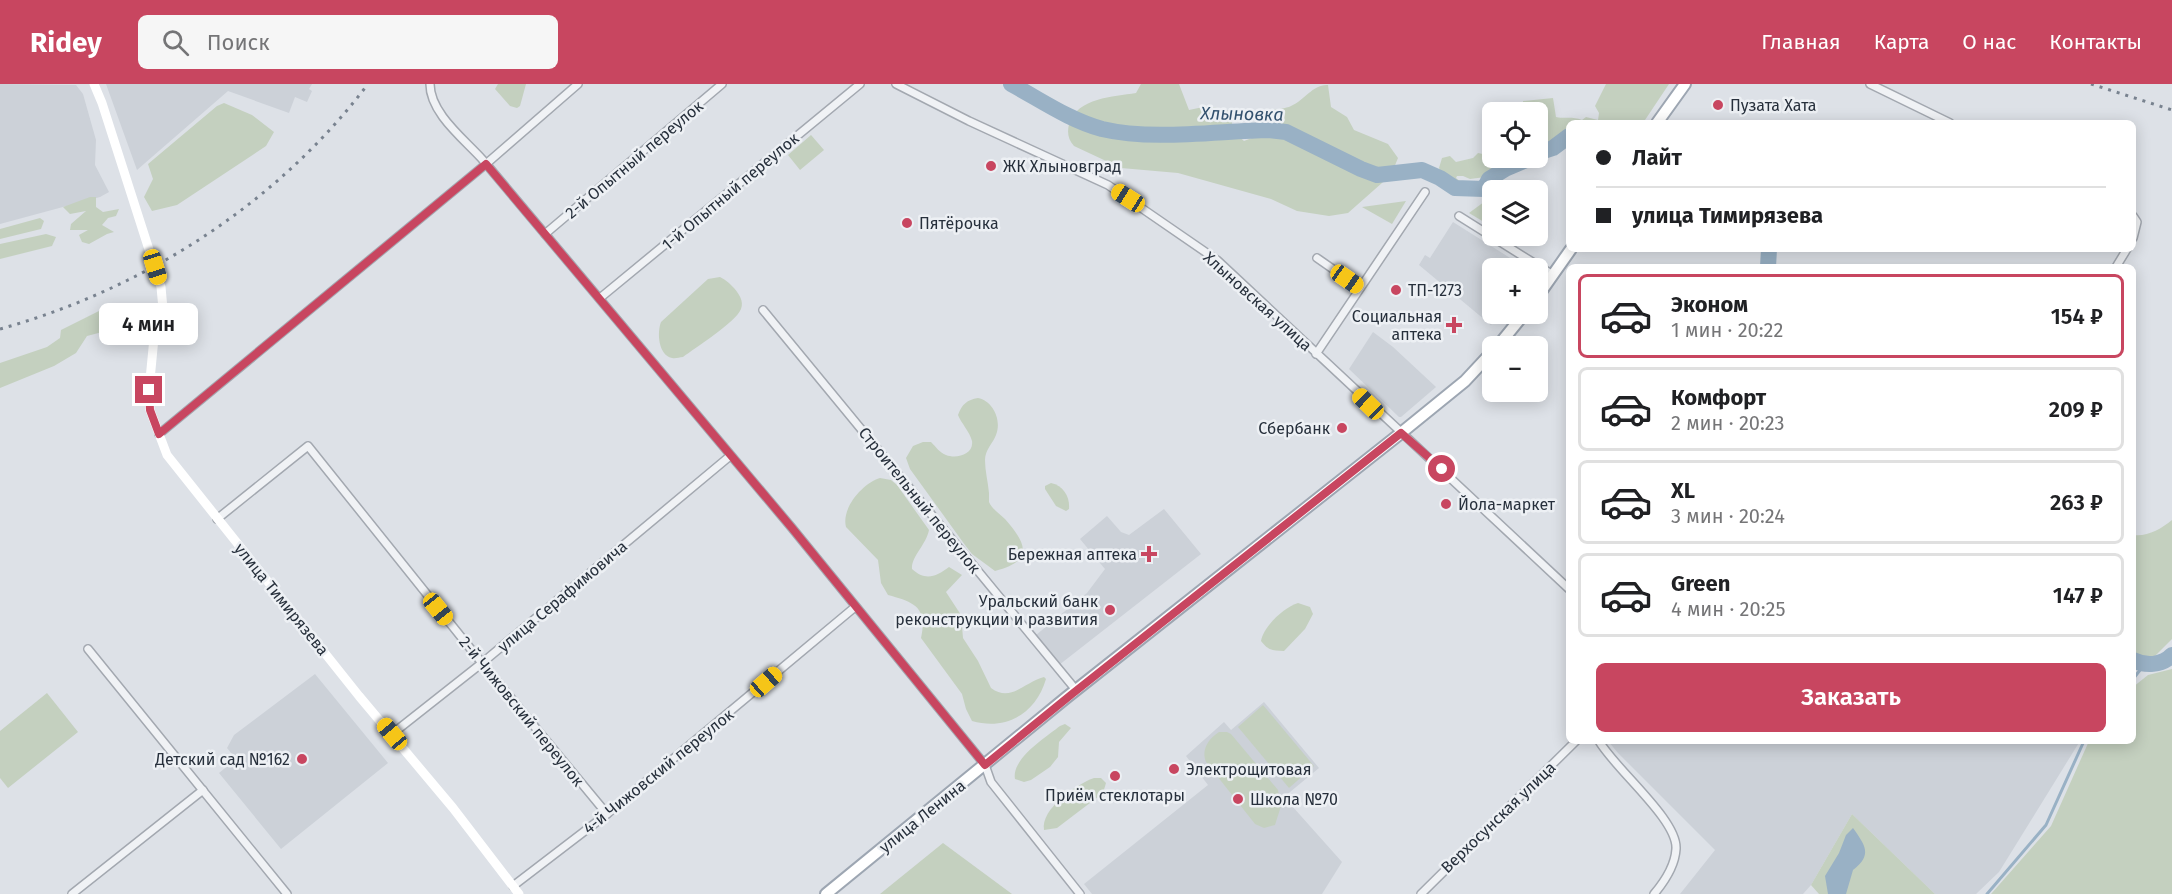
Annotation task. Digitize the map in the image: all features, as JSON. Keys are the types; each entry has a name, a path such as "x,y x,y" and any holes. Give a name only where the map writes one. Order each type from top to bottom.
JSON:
{"main road":[{"name":"улица Тимирязева","path":"94,84 161,287 163,309 154,339 149,390 150,410 167,455 453,808 516,890"},
{"path":"1660,120 1685,84"},
{"path":"1548,282 1569,252"},
{"path":"1506,336 1516,324"},
{"name":"улица Ленина","path":"826,894 1076,690 1401,433 1465,381 1482,363"}],"street":[{"path":"430,84 434,106 600,298 985,765 991,782 1080,894"},
{"path":"159,434 486,164 578,84"},
{"name":"2-й Опытный переулок","path":"545,234 722,84"},
{"name":"1-й Опытный переулок","path":"600,298 860,84"},
{"name":"Хлыновская улица","path":"896,84 969,121 1108,185 1217,260 1566,586"},
{"path":"1870,84 1944,120"},
{"path":"1316,354 1425,192"},
{"path":"1459,216 1553,275"},
{"path":"1317,258 1360,288"},
{"name":"Строительный переулок","path":"764,310 1076,690"},
{"name":"2-й Чижовский переулок","path":"217,519 308,446 607,814"},
{"name":"улица Серафимовича","path":"392,734 482,663 730,456"},
{"name":"4-й Чижовский переулок","path":"516,890 855,607"},
{"path":"88,649 287,894"},
{"name":"Верхосунская улица","path":"1421,894 1573,744"},
{"path":"1601,744 1623,773 1666,821 1675,837 1674,863 1654,894"},
{"path":"72,894 203,790"}],"shaded area":[{"path":"0,84 76,85 83,94 96,140 95,165 109,192 100,197 0,224"},
{"path":"106,84 312,84 309,89 312,91 307,102 295,97 289,113 228,91 137,170"},
{"path":"1453,222 1482,240 1482,246 1491,246 1510,258 1482,258 1482,318 1419,265 1425,255 1430,258"},
{"path":"1373,332 1393,347 1436,387 1401,417 1349,369"},
{"path":"1164,509 1201,554 1059,665 1036,635 1087,593 1105,569 1080,539 1107,516 1121,532 1129,535"},
{"path":"315,674 388,763 281,849 219,773 236,759 227,748 234,735"},
{"name":"Школа №70","path":"1264,702 1319,768 1284,797 1342,862 1322,894 1092,894 1084,884 1208,785 1186,756 1224,722 1231,730"},
{"path":"1610,744 2078,744 1999,872 1976,894 1935,894 1852,814 1811,885 1803,894 1680,894 1715,850"}],"green space":[{"path":"498,84 526,84 520,106 517,108 510,106 495,89"},
{"path":"1141,84 1179,84 1189,110 1208,106 1227,110 1236,134 1244,141 1257,136 1267,111 1291,106 1318,87 1328,85 1331,107 1347,117 1354,130 1388,144 1398,158 1391,175 1348,213 1329,216 1297,211 1271,199 1178,173 1121,168 1074,146 1069,138 1068,127 1080,108 1107,97 1136,93"},
{"path":"1606,84 1669,84 1645,120 1598,120 1599,113 1595,106"},
{"path":"1553,98 1556,117 1582,120 1566,120 1566,134 1548,146 1548,102 1523,101"},
{"path":"224,103 252,115 274,132 266,146 177,205 152,211 144,197 153,179 148,164 217,106"},
{"path":"1586,117 1598,120 1582,120"},
{"path":"811,135 824,150 800,170 788,155"},
{"path":"1478,153 1482,154 1482,168 1502,168 1493,176 1470,179 1457,176 1456,178 1462,183 1461,188 1455,191 1448,188 1439,168 1442,158 1450,156 1456,162 1473,158"},
{"path":"96,197 96,207 103,212 119,209 116,216 108,218 102,225 114,232 89,244 82,242 79,235 88,230 70,230 71,224 86,211 70,214 63,207"},
{"path":"1406,201 1392,224 1362,207"},
{"path":"1482,203 1482,221 1469,213"},
{"path":"40,218 44,221 41,229 0,239 0,229"},
{"path":"46,234 56,237 52,246 0,259 0,244"},
{"path":"720,277 734,288 740,298 742,306 738,314 724,328 683,357 667,356 660,343 661,322 708,279"},
{"path":"113,304 125,326 87,336 76,353 54,366 0,388 0,363 47,347 60,338 61,330"},
{"path":"978,398 992,407 998,423 996,435 985,456 989,502 1018,536 1023,551 1016,562 995,571 972,554 910,469 906,458 913,446 923,442 931,442 942,453 950,456 967,453 972,446 972,441 958,415 965,403"},
{"path":"880,478 891,480 897,485 929,530 912,564 912,569 921,575 930,576 949,567 962,575 946,592 961,615 963,638 978,661 991,688 1005,693 1044,677 1046,679 1035,701 1018,716 997,723 972,721 962,694 921,638 922,619 917,607 905,600 888,595 881,583 878,560 846,527 845,520 850,504 860,491"},
{"path":"1051,483 1059,487 1067,496 1069,509 1066,511 1056,506 1045,489 1045,486"},
{"path":"2172,520 2172,639 2153,658 2136,655 2136,535 2154,532"},
{"path":"1298,603 1310,607 1313,614 1305,629 1284,651 1268,648 1261,641 1270,624 1281,613"},
{"path":"2172,669 2172,894 1991,894 2051,826 2088,744 2136,744 2136,685 2148,675"},
{"path":"47,693 78,732 8,788 0,778 0,731"},
{"path":"1263,705 1314,766 1289,788 1238,727"},
{"path":"1065,724 1071,728 1059,742 1058,757 1050,767 1031,780 1024,782 1015,779 1015,771 1024,756 1039,742"},
{"path":"1219,732 1231,734 1278,790 1281,806 1275,825 1264,828 1255,824 1206,762 1204,753 1206,745"},
{"path":"1094,778 1101,778 1106,783 1103,793 1057,828 1044,830 1044,822 1048,814 1061,798"},
{"path":"1852,814 1935,894 1819,894 1811,885"},
{"path":"943,843 1012,894 880,894"}],"water":[{"path":"1853,828 1864,845 1865,855 1853,870 1846,894 1828,894 1825,876 1839,853 1846,835"}],"waterway":[{"name":"Хлыновка","path":"1011,84 1067,115 1090,125 1121,133 1163,135 1269,130 1286,132 1377,175 1422,170 1455,188 1484,189 1489,179 1507,168"},
{"name":"Хлыновка","path":"1548,150 1566,138"},
{"name":"Хлыновка","path":"1768,264 1769,252"},
{"name":"Хлыновка","path":"2136,661 2153,664 2168,659 2172,655"},
{"path":"2136,675 2144,665"},
{"path":"1987,894 2046,825 2083,744"}],"railway":[{"path":"0,329 53,312 105,291 156,266 204,236 250,204 292,167 332,127 368,84"},
{"path":"2091,84 2172,110"}],"place":[{"name":"Пузата Хата","path":"1718,105"},
{"name":"ЖК Хлыновград","path":"991,166"},
{"name":"Пятёрочка","path":"907,223"},
{"name":"ТП-1273","path":"1396,290"},
{"name":"Социальная аптека","path":"1454,325"},
{"name":"Сбербанк","path":"1342,428"},
{"name":"Йола-маркет","path":"1446,504"},
{"name":"Бережная аптека","path":"1149,554"},
{"name":"Уральский банк реконструкции и развития","path":"1110,610"},
{"name":"Детский сад №162","path":"302,759"},
{"name":"Электрощитовая","path":"1174,769"},
{"name":"Приём стеклотары","path":"1115,776"},
{"name":"Школа №70","path":"1238,799"}],"route":[{"path":"149,390 150,410 159,434 486,164 792,528 985,765 1401,433 1442,469"}]}
